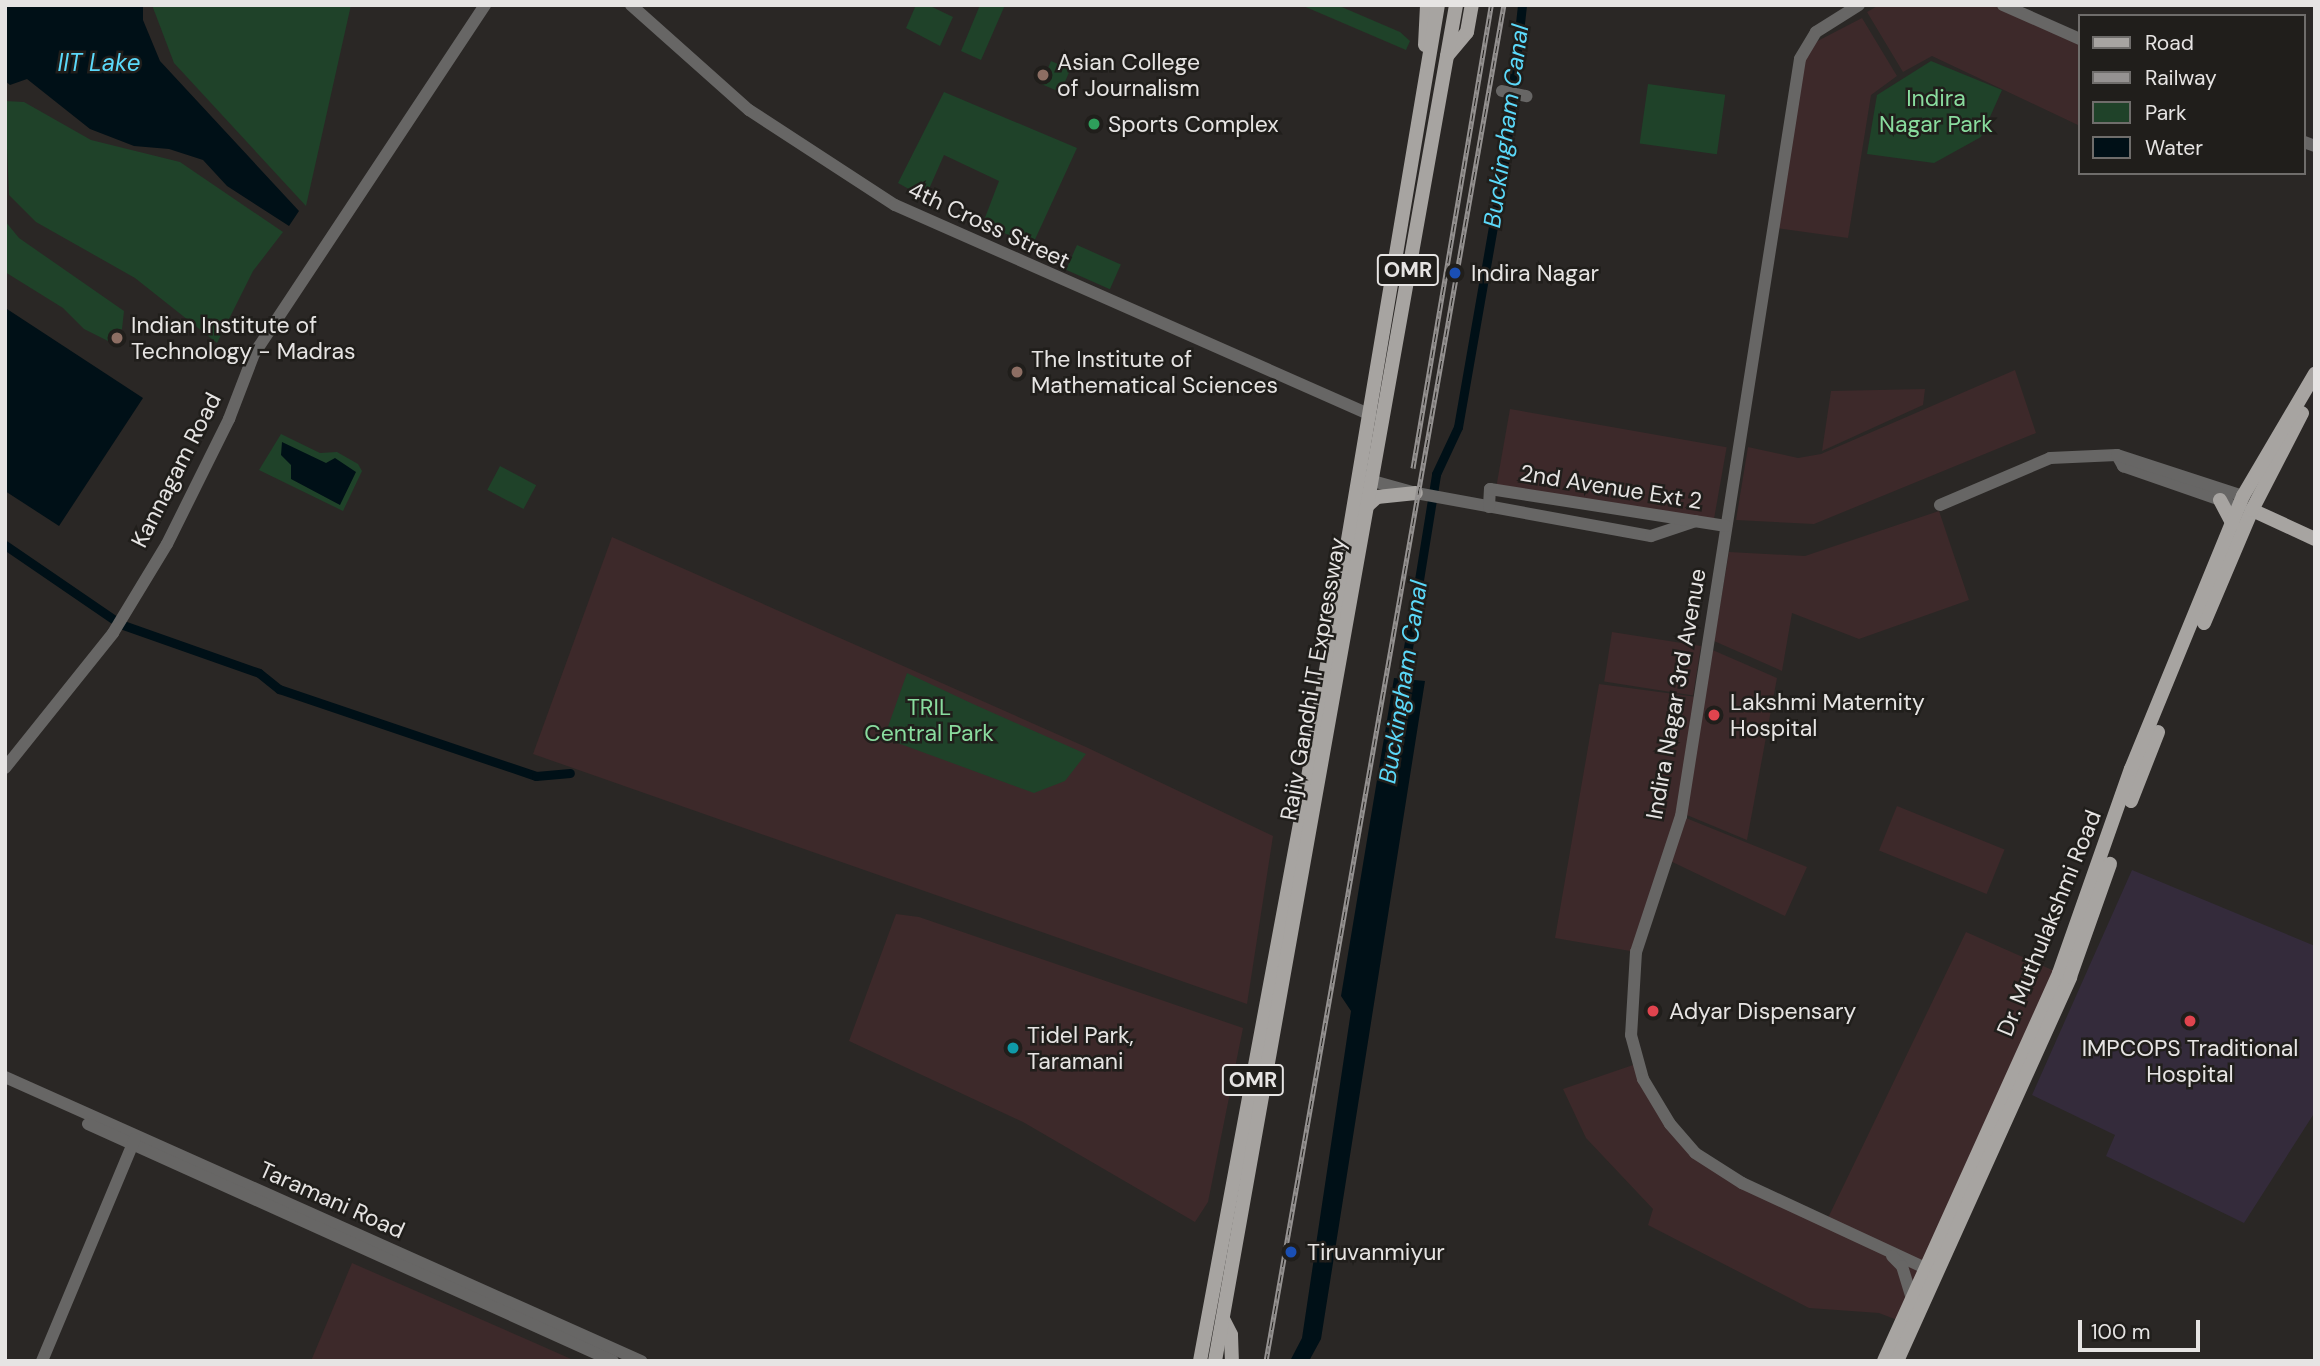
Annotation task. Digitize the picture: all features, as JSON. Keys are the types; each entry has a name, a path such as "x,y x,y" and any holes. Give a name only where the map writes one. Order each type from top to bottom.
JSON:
{"main road":[{"path":"1427,5 1427,67"},
{"name":"Rajiv Gandhi IT Expressway","path":"1215,1361 1367,506 1366,479 1371,415 1438,5"},
{"name":"Rajiv Gandhi IT Expressway","path":"1197,1357 1456,5"},
{"path":"1444,59 1467,32 1472,5"},
{"path":"2248,503 2315,374"},
{"path":"2248,503 2307,403"},
{"path":"1367,506 1377,497 1416,493"},
{"path":"2220,500 2233,524"},
{"path":"2248,503 2315,539"},
{"name":"Dr. Muthulakshmi Road","path":"1897,1361 1928,1270 2059,973 2233,524 2248,503"},
{"name":"Dr. Muthulakshmi Road","path":"2128,797 2248,503"},
{"name":"Dr. Muthulakshmi Road","path":"1884,1361 1911,1295 1928,1270"},
{"path":"1223,1319 1231,1335 1232,1361"}],"street":[{"name":"Kannagam Road","path":"5,768 123,617 167,544 229,419 254,354 485,5"},
{"name":"4th Cross Street","path":"631,5 749,110 895,205 1371,415"},
{"name":"Indira Nagar 3rd Avenue","path":"1859,5 1807,42 1800,59 1681,816 1636,952 1631,1035 1636,1065 1670,1124 1695,1153 1742,1183 1928,1270"},
{"path":"2003,5 2078,38"},
{"path":"1502,91 1526,96"},
{"path":"1940,505 2050,458 2117,455 2220,500 2248,503"},
{"path":"2132,463 2248,503"},
{"path":"1366,479 1416,493 1651,537 1696,521"},
{"name":"2nd Avenue Ext 2","path":"1489,507 1490,489 1726,526"},
{"name":"Taramani Road","path":"5,1077 613,1361"},
{"name":"Taramani Road","path":"5,1086 641,1361"},
{"path":"42,1361 135,1140"},
{"path":"1890,1253 1902,1266 1911,1295"}],"shaded area":[{"path":"1879,5 2004,5 2078,40 2078,125 1932,56 1903,72 1867,12"},
{"path":"1862,18 1897,76 1871,95 1848,238 1777,228 1806,47"},
{"path":"2015,370 2036,433 1814,524 1736,520 1748,447 1798,458 1821,454"},
{"path":"1925,389 1923,405 1822,451 1831,391"},
{"path":"1510,409 1727,447 1713,525 1496,487"},
{"path":"1939,511 1969,600 1859,639 1792,613 1782,671 1714,641 1729,552 1805,556"},
{"path":"612,537 1086,747 1273,836 1247,1004 533,754"},
{"path":"1612,632 1701,646 1693,695 1604,681"},
{"path":"1708,648 1777,678 1747,840 1682,813"},
{"path":"1599,684 1697,697 1681,816 1807,867 1785,916 1664,858 1636,952 1555,938"},
{"path":"1897,806 2005,849 1987,894 1879,851"},
{"name":"IMPCOPS Traditional Hospital","path":"2132,870 2315,946 2315,1112 2244,1223 2106,1156 2115,1135 2032,1095"},
{"path":"896,914 919,917 1243,1028 1208,1202 1195,1222 1023,1122 849,1041"},
{"path":"1966,932 2059,973 1900,1321 1879,1313 1809,1308 1648,1225 1653,1209 1586,1138 1563,1089 1636,1064 1695,1153 1827,1220"},
{"path":"352,1263 535,1343 571,1359 311,1361"}],"green space":[{"path":"152,5 351,5 306,206 174,63"},
{"path":"916,5 928,5 953,17 940,46 906,28"},
{"path":"980,5 1005,5 981,60 961,51"},
{"path":"1301,5 1337,5 1400,32 1410,41 1406,50"},
{"path":"1051,61 1070,69 1061,92 1041,84"},
{"name":"Indira Nagar Park","path":"1931,61 2002,90 1981,137 1934,163 1867,154 1877,95"},
{"path":"1648,84 1725,95 1717,154 1640,143"},
{"path":"944,92 1077,148 1032,246 983,223 999,181 944,155 925,198 898,183"},
{"path":"5,101 24,102 91,140 180,162 283,232 253,271 217,343 135,278 36,222 9,195"},
{"path":"5,221 19,238 124,311 122,329 108,341 84,329 63,308 5,272"},
{"path":"1077,245 1121,265 1110,289 1066,270"},
{"path":"281,434 320,453 337,452 358,464 362,471 343,511 259,470"},
{"path":"500,466 536,485 524,509 487,490"},
{"name":"TRIL Central Park","path":"907,673 1086,754 1065,781 1034,793 884,738"}],"water":[{"name":"IIT Lake","path":"5,5 143,5 143,20 160,61 299,211 289,226 227,186 203,160 169,149 134,146 90,129 27,79 10,85 5,81"},
{"path":"7,309 143,398 59,526 5,491"},
{"path":"282,442 326,463 335,458 356,472 340,505 291,479 291,465 281,455"},
{"path":"1394,678 1425,681 1321,1339 1309,1361 1290,1361 1302,1338 1351,1011 1341,996"}],"waterway":[{"name":"Buckingham Canal","path":"1401,691 1436,474 1458,427 1505,159 1522,5"},
{"path":"5,545 113,619"},
{"path":"123,625 259,673 279,689 536,776 570,773"}],"railway":[{"path":"1413,468 1491,5"},
{"path":"1266,1361 1504,5"}],"place":[{"name":"Asian College of Journalism","path":"1043,75"},
{"name":"Sports Complex","path":"1094,124"},
{"name":"Indira Nagar","path":"1455,273"},
{"name":"Indian Institute of Technology - Madras","path":"117,338"},
{"name":"The Institute of Mathematical Sciences","path":"1017,372"},
{"name":"Lakshmi Maternity Hospital","path":"1714,715"},
{"name":"Adyar Dispensary","path":"1653,1011"},
{"name":"IMPCOPS Traditional Hospital","path":"2190,1021"},
{"name":"Tidel Park, Taramani","path":"1013,1048"},
{"name":"Tiruvanmiyur","path":"1291,1252"}]}
